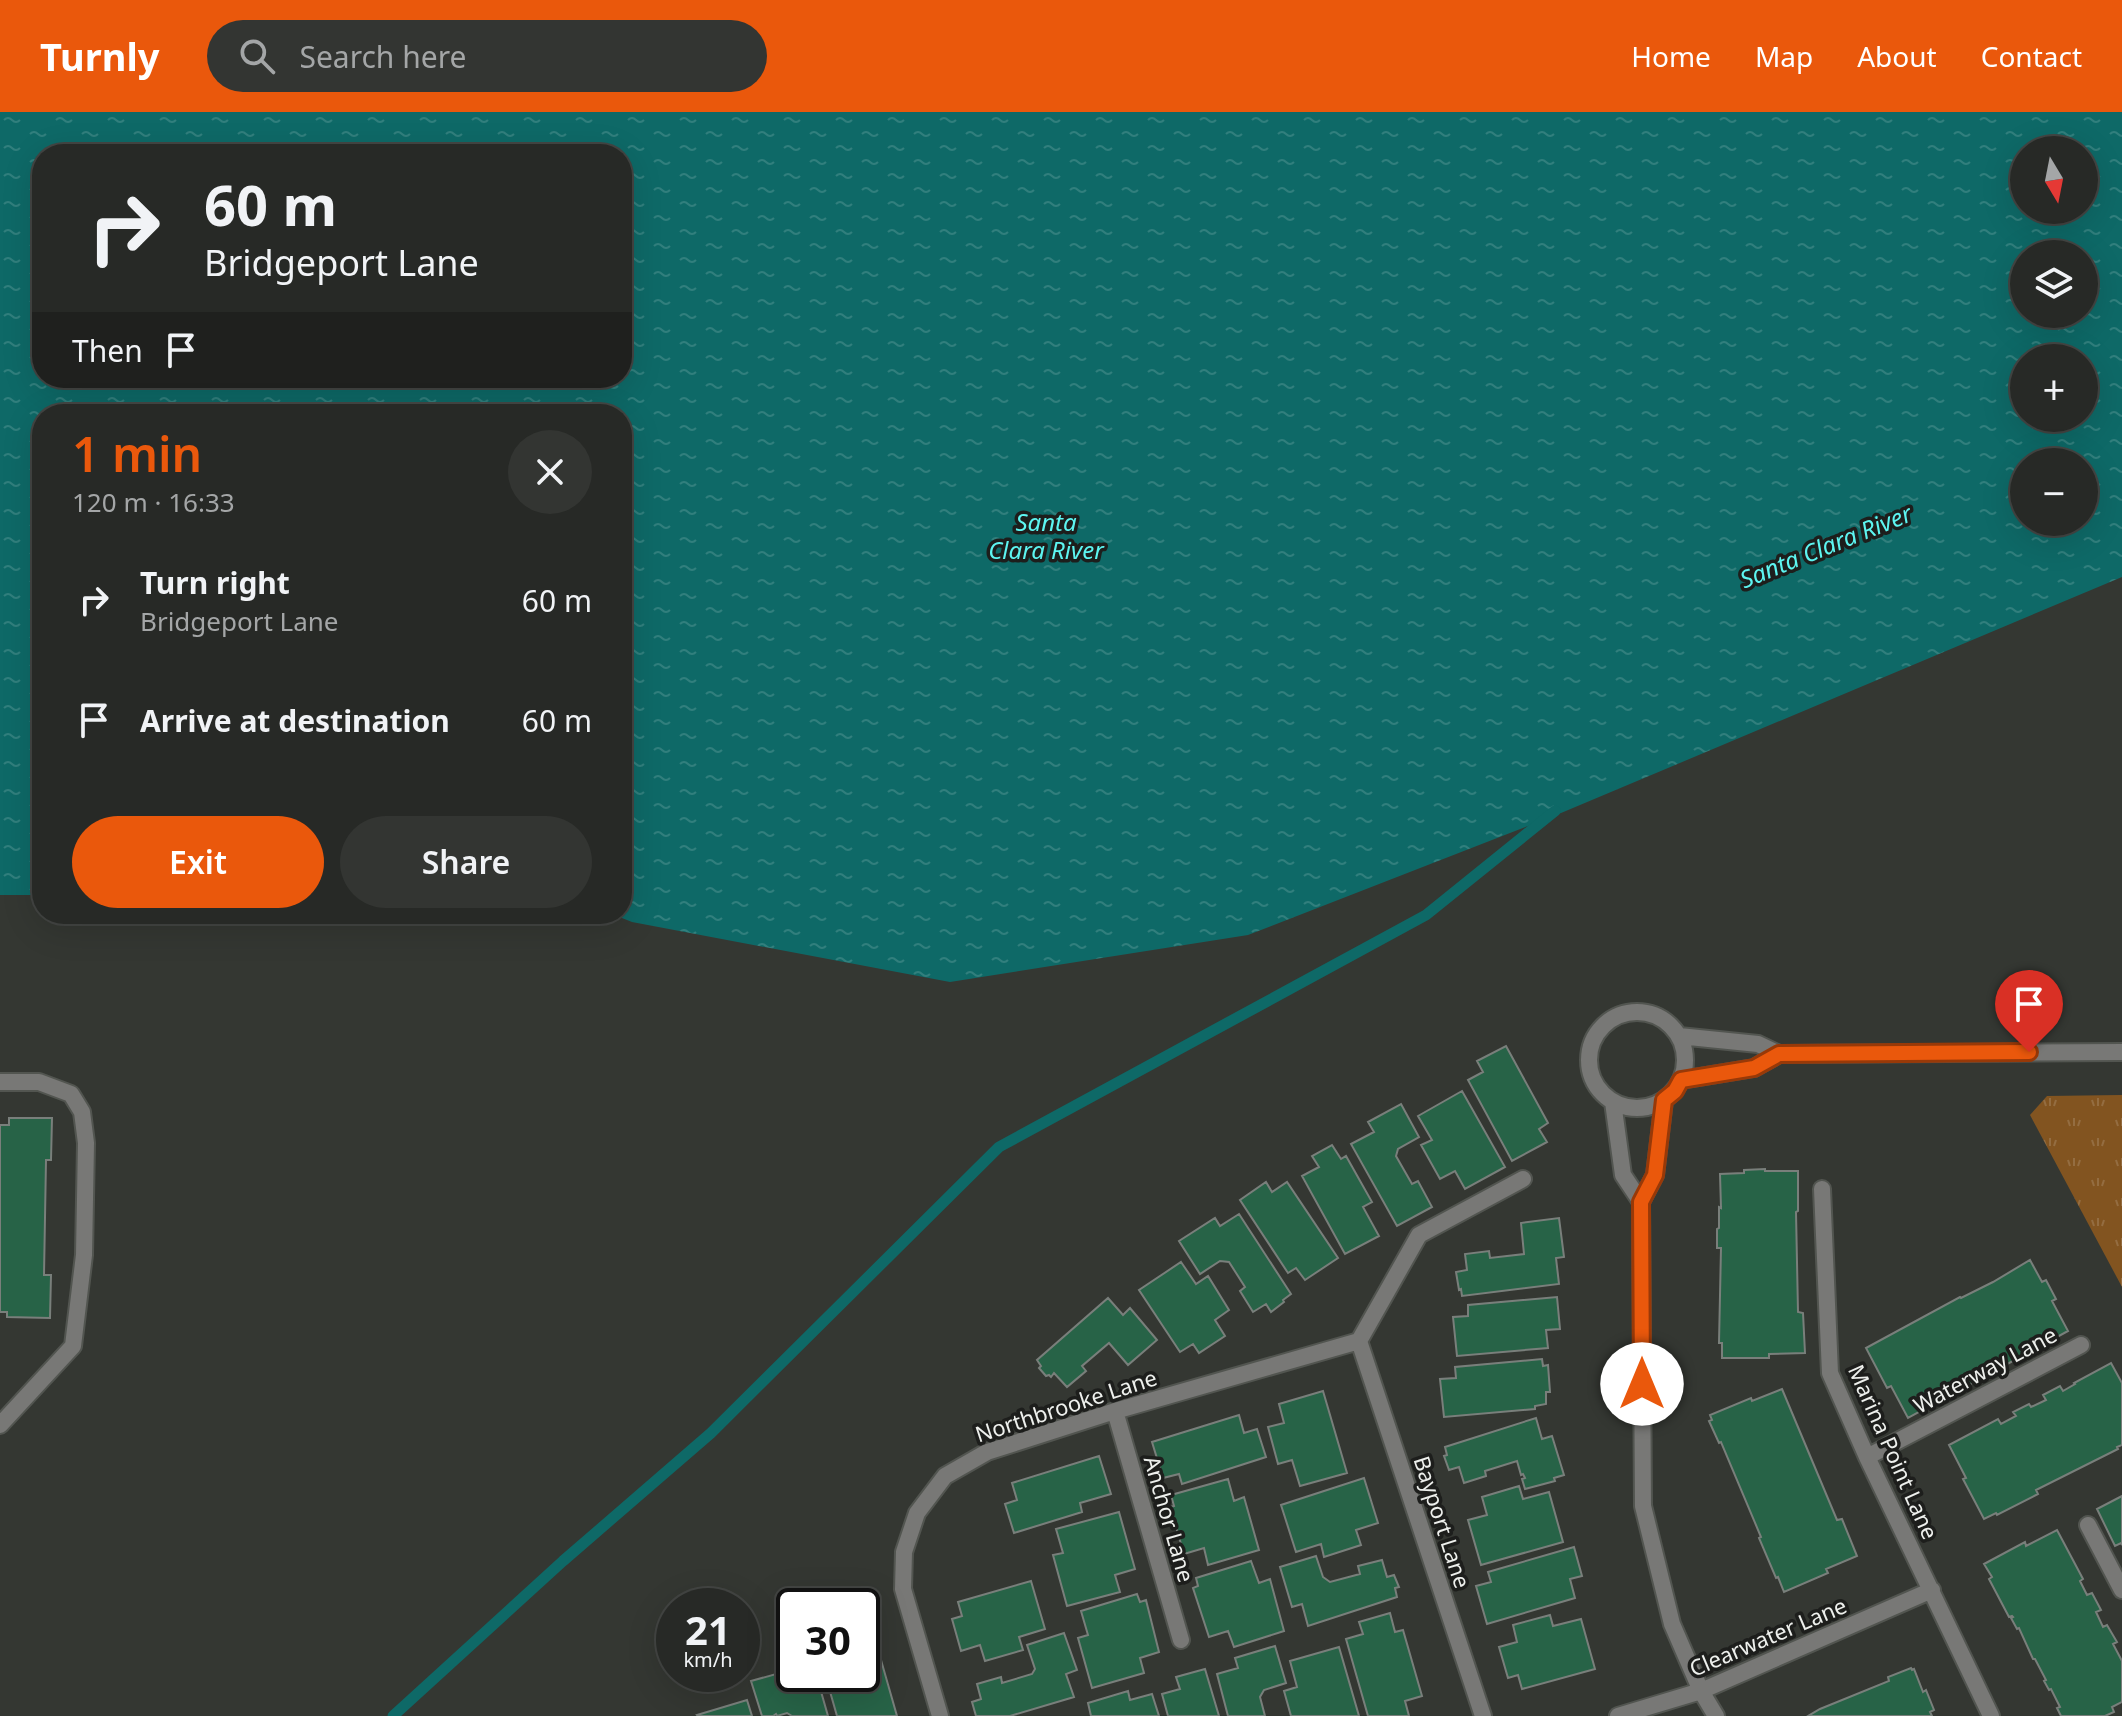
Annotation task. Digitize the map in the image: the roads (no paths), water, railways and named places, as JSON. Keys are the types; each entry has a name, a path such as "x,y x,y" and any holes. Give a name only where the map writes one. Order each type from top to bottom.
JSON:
{"street":[{"path":"1640,1012 1655,1015 1669,1023 1685,1050 1686,1065 1681,1080 1675,1091 1652,1106 1639,1109 1613,1102 1601,1092 1592,1078 1589,1063 1591,1047 1598,1032 1609,1021 1624,1014 1640,1012"},
{"path":"1679,1036 1758,1044 1779,1054 2122,1052"},
{"path":"1681,1080 1754,1068 1779,1054"},
{"path":"0,1082 39,1082 71,1094 82,1112 86,1143 84,1255 73,1346 0,1425"},
{"path":"1664,1100 1655,1175 1641,1202 1643,1506 1672,1624 1701,1691 1716,1716"},
{"path":"1613,1102 1623,1175 1641,1202"},
{"path":"1359,1341 1419,1235 1523,1179"},
{"name":"Marina Point Lane","path":"1822,1189 1830,1373 1991,1716"},
{"name":"Northbrooke Lane","path":"940,1716 903,1589 904,1552 917,1513 945,1476 987,1452 1115,1411 1359,1341"},
{"name":"Bayport Lane","path":"1359,1341 1483,1716"},
{"name":"Waterway Lane","path":"1867,1457 2081,1345"},
{"name":"Anchor Lane","path":"1115,1411 1181,1640"},
{"path":"2088,1525 2122,1590"},
{"name":"Clearwater Lane","path":"1618,1716 1701,1691 1932,1590"}],"water":[{"name":"Santa Clara River","path":"0,112 2122,112 2122,577 1561,813 1248,935 950,982 632,922 632,404 32,404 32,895 0,895"}],"waterway":[{"path":"393,1716 563,1561 711,1433 999,1147 1426,915 1555,811"}]}
